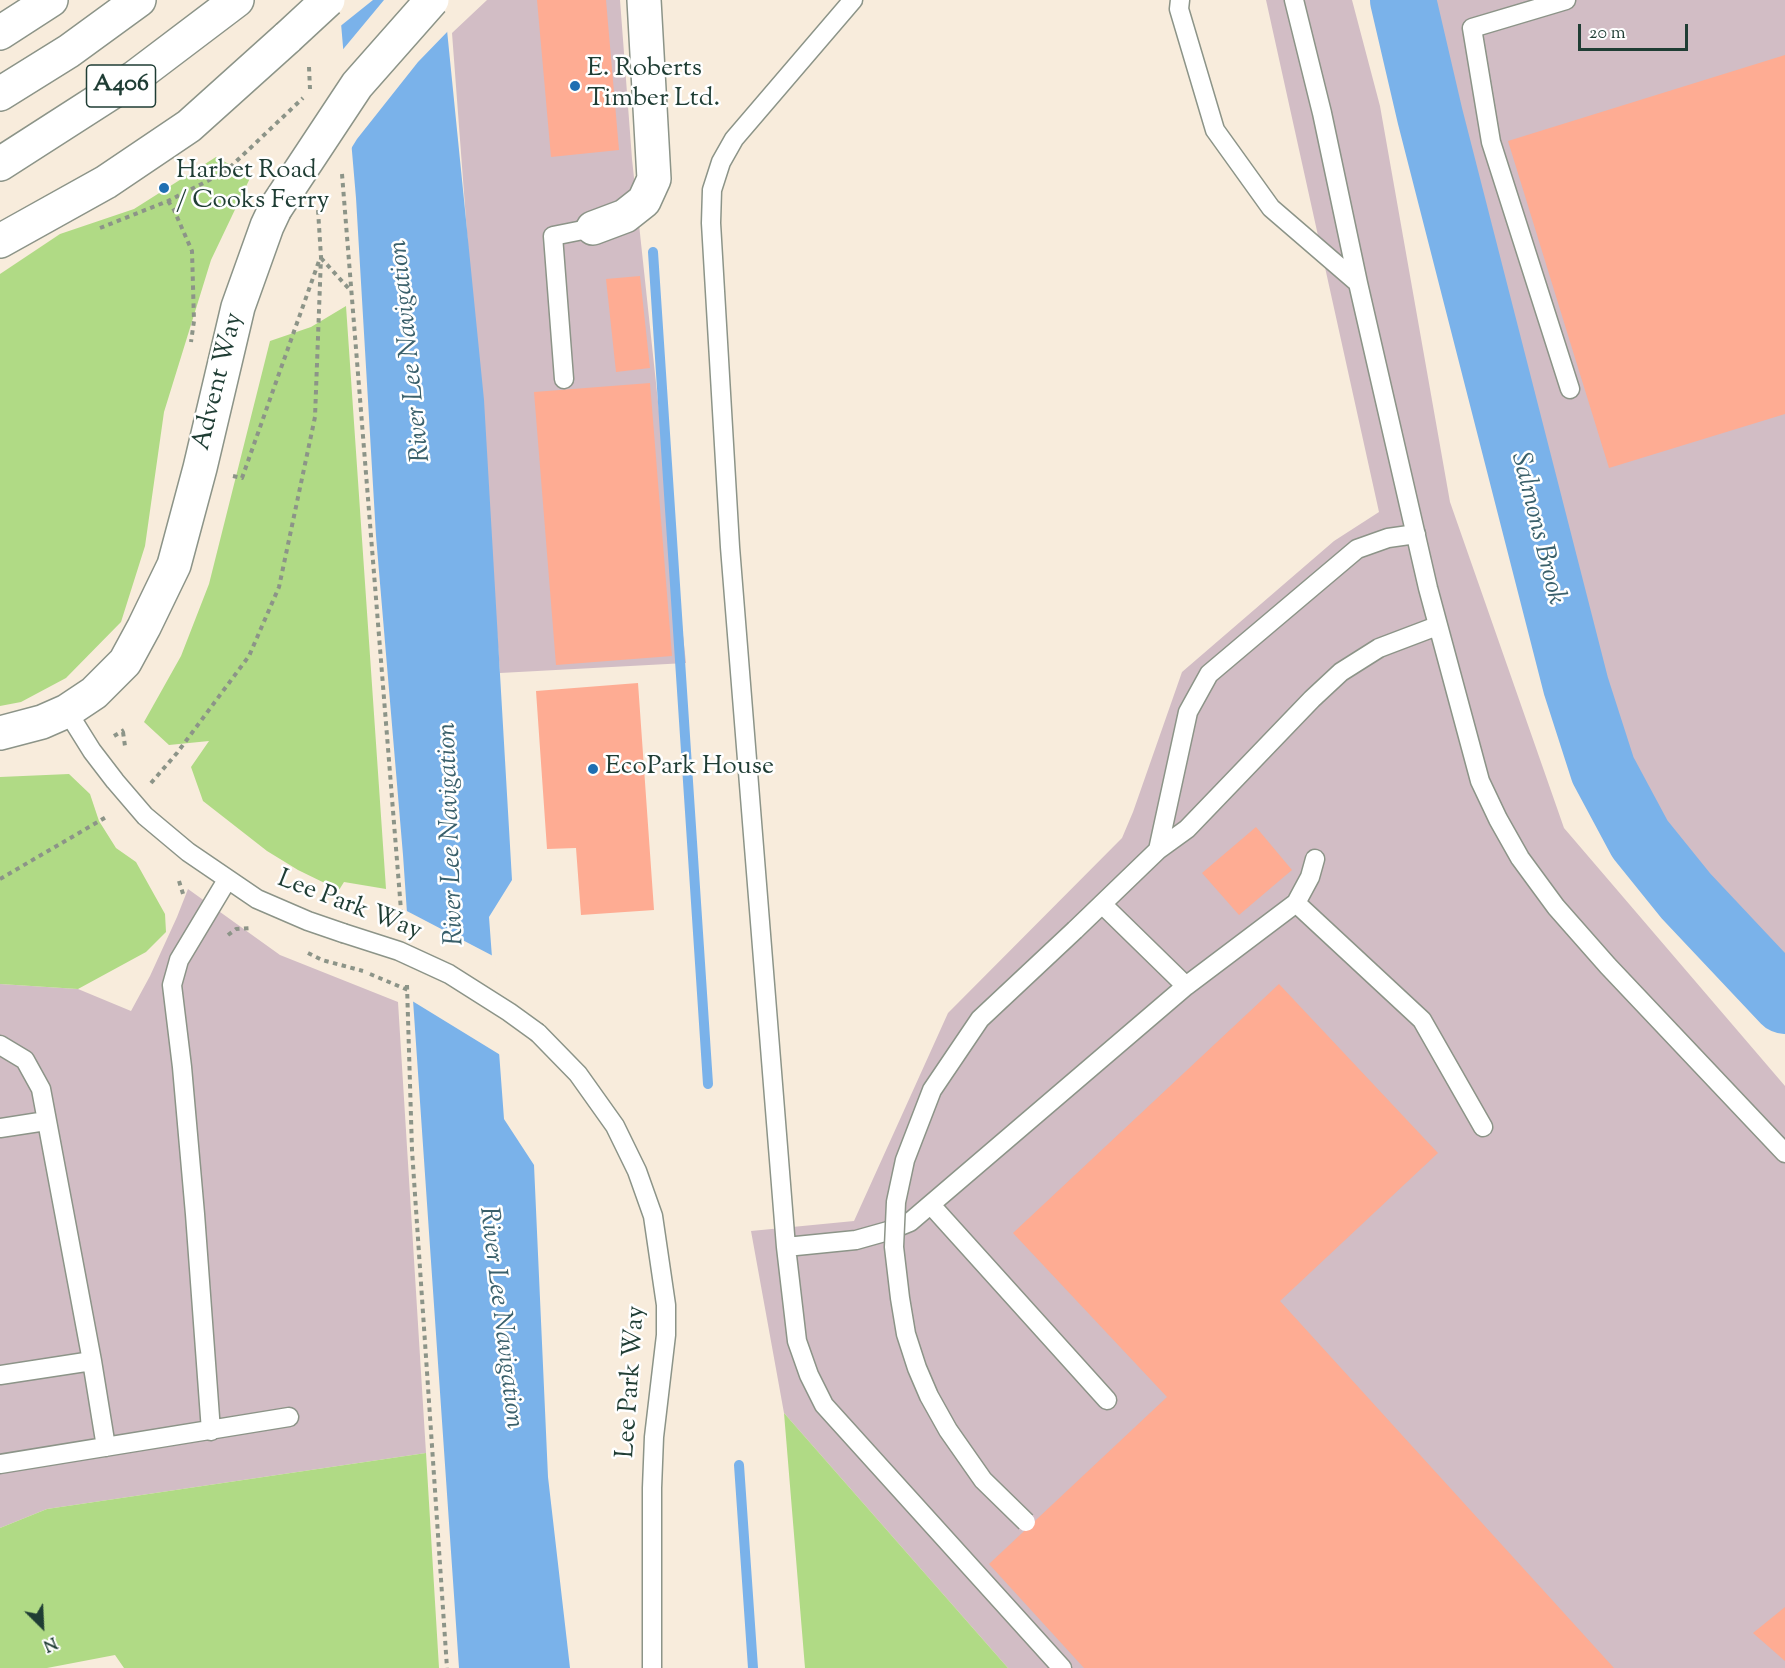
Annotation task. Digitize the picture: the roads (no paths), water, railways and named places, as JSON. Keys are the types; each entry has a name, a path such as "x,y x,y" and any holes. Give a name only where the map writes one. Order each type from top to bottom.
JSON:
{"main road":[{"path":"0,33 51,0"},
{"name":"A406","path":"0,94 69,51 139,0"},
{"name":"A406","path":"0,164 134,78 237,0"},
{"path":"0,241 106,182 189,126 328,0"},
{"name":"Advent Way","path":"0,733 42,722 67,711 94,693 125,662 174,565 200,468 238,307 267,226 275,209 357,85 432,0"},
{"path":"593,228 625,216 644,201 654,179 644,0"}],"lane":[{"path":"853,0 734,139 721,162 712,190 711,223 730,547 786,1247 797,1341 809,1375 824,1405 1062,1668"},
{"path":"1180,0 1179,9 1215,130 1271,208 1358,284"},
{"path":"1294,0 1322,113 1358,284 1437,626 1480,781 1520,858 1556,907 1608,966 1785,1153"},
{"path":"1566,0 1472,28 1491,142 1570,389"},
{"path":"564,379 553,236 593,228"},
{"path":"1158,850 1188,712 1209,674 1357,549 1388,538 1416,534"},
{"path":"1026,1522 983,1480 948,1430 929,1396 906,1334 894,1247 896,1202 905,1160 932,1090 980,1019 1158,850 1187,829 1341,672 1379,648 1437,626"},
{"name":"Lee Park Way","path":"67,711 104,768 132,801 145,816 188,852 257,899 308,921 399,951 449,975 509,1011 538,1032 578,1074 615,1126 637,1171 653,1216 666,1305 666,1335 654,1437 652,1488 652,1668"},
{"path":"786,1247 856,1240 910,1222 1186,986 1296,903 1310,877 1315,859"},
{"path":"211,1431 182,1066 172,985 178,960 226,880"},
{"path":"1101,903 1186,986"},
{"path":"1296,903 1422,1020 1483,1127"},
{"path":"0,1045 25,1060 41,1089 106,1448"},
{"path":"0,1128 46,1121"},
{"path":"932,1205 1107,1400"},
{"path":"0,1375 92,1361"},
{"path":"0,1464 289,1417"}],"water":[{"name":"River Lee Navigation","path":"339,0 444,0 484,400 512,880 489,917 504,1119 534,1165 548,1477 570,1668 459,1668 403,855 376,536 356,198"}],"waterway":[{"name":"Salmons Brook","path":"1403,0 1430,116 1576,686 1603,770 1640,839 1686,896 1785,1001"},
{"path":"653,252 708,1084"},
{"path":"739,1465 753,1668"}],"place":[{"name":"E. Roberts Timber Ltd.","path":"575,86"},
{"name":"Harbet Road / Cooks Ferry","path":"164,188"},
{"name":"EcoPark House","path":"593,769"}]}
